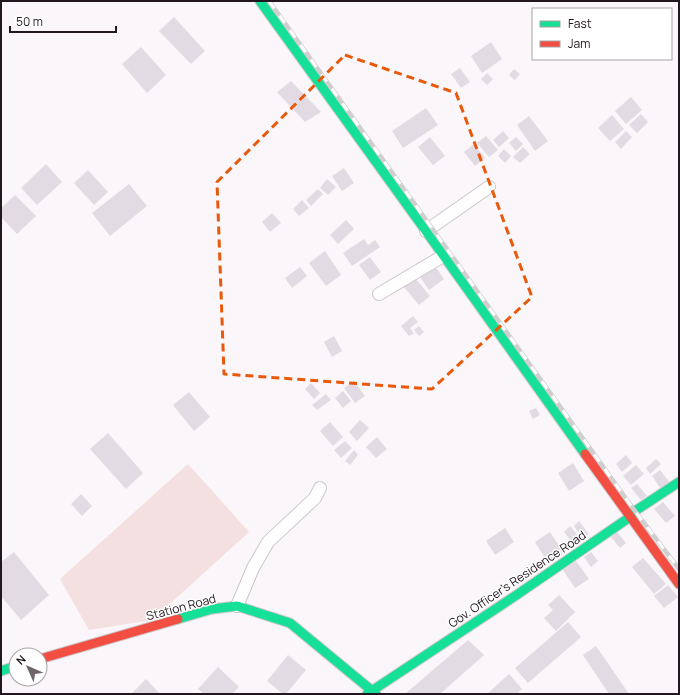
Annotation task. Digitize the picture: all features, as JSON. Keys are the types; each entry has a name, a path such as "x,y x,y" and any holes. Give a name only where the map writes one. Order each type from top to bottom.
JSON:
{"street":[{"path":"260,1 630,518 679,584"},
{"path":"426,231 489,187"},
{"path":"379,294 443,256"},
{"name":"Gov. Officer's Residence Road","path":"371,693 630,518 635,511 679,482"},
{"path":"237,606 253,568 268,542 315,498 320,488"},
{"name":"Station Road","path":"48,657 212,609 237,606 290,623 371,693"}],"highlighted area":[{"path":"345,55 456,93 532,297 432,389 224,374 217,182"}],"shaded area":[{"path":"188,464 249,532 152,620 89,630 60,579"}],"building":[{"path":"174,17 205,51 191,64 159,31"},
{"path":"491,42 502,59 482,73 471,56"},
{"path":"141,47 166,75 147,93 122,64"},
{"path":"460,68 470,82 461,88 451,74"},
{"path":"514,69 520,74 515,80 509,75"},
{"path":"487,73 493,79 487,85 481,79"},
{"path":"291,81 321,112 305,122 277,92"},
{"path":"631,97 642,110 626,124 615,111"},
{"path":"426,108 438,125 403,148 392,131"},
{"path":"641,114 648,122 637,133 629,125"},
{"path":"612,115 624,129 610,141 598,128"},
{"path":"529,116 548,141 535,151 517,125"},
{"path":"503,131 509,138 499,147 493,140"},
{"path":"626,131 632,137 621,149 615,142"},
{"path":"486,136 498,150 489,157 477,143"},
{"path":"430,137 445,156 433,165 418,147"},
{"path":"516,137 523,144 516,151 509,143"},
{"path":"474,144 485,158 475,166 464,152"},
{"path":"523,147 530,154 520,163 513,157"},
{"path":"504,149 511,156 505,163 498,156"},
{"path":"46,164 62,182 37,205 21,188"},
{"path":"344,168 354,183 342,191 332,176"},
{"path":"88,170 108,192 94,205 74,183"},
{"path":"327,179 336,187 328,195 320,188"},
{"path":"129,184 147,206 110,236 92,213"},
{"path":"318,189 323,194 311,206 306,200"},
{"path":"15,195 36,216 17,234 1,217 1,208"},
{"path":"302,200 309,208 299,216 293,209"},
{"path":"272,213 281,223 270,232 262,222"},
{"path":"346,220 354,229 338,244 330,235"},
{"path":"364,239 368,245 375,240 380,247 352,266 343,253"},
{"path":"325,251 341,275 326,286 309,263"},
{"path":"370,257 381,272 370,280 359,265"},
{"path":"435,266 444,279 429,290 420,277"},
{"path":"300,267 307,276 292,288 285,278"},
{"path":"415,278 430,296 419,305 404,287"},
{"path":"413,316 418,322 410,328 414,333 409,336 401,326"},
{"path":"419,326 424,332 419,336 414,330"},
{"path":"334,336 342,351 332,357 324,342"},
{"path":"354,381 365,396 355,403 344,388"},
{"path":"311,383 320,393 314,399 305,389"},
{"path":"343,391 351,401 343,408 335,398"},
{"path":"189,392 210,417 194,431 173,405"},
{"path":"326,394 331,400 317,410 312,405"},
{"path":"536,408 540,415 533,419 529,411"},
{"path":"360,420 369,428 357,441 349,432"},
{"path":"330,422 343,437 333,446 320,431"},
{"path":"108,433 143,473 126,489 90,449"},
{"path":"377,437 387,449 376,458 366,447"},
{"path":"345,441 352,448 341,458 334,450"},
{"path":"354,450 358,455 350,465 345,461"},
{"path":"626,455 632,463 622,472 616,464"},
{"path":"656,459 661,464 650,474 646,468"},
{"path":"573,463 584,481 569,491 558,473"},
{"path":"636,465 644,474 631,485 623,476"},
{"path":"660,470 671,484 661,489 652,476"},
{"path":"637,484 647,496 641,500 631,488"},
{"path":"81,494 92,506 82,516 71,504"},
{"path":"663,502 675,516 666,523 654,509"},
{"path":"579,521 589,534 583,538 574,526"},
{"path":"570,526 581,539 574,545 564,532"},
{"path":"505,528 514,542 495,555 486,541"},
{"path":"550,532 564,553 548,563 535,542"},
{"path":"617,532 626,543 620,548 611,537"},
{"path":"14,552 49,595 21,620 1,596 1,562"},
{"path":"591,552 598,561 591,567 584,557"},
{"path":"643,558 666,584 654,594 632,567"},
{"path":"576,561 589,579 575,588 563,570"},
{"path":"668,585 678,597 664,608 654,596"},
{"path":"559,595 575,612 556,631 544,618 553,610 548,605"},
{"path":"568,622 581,637 528,683 515,668"},
{"path":"468,640 484,655 440,694 405,694"},
{"path":"596,646 629,694 609,694 583,655"},
{"path":"288,655 306,670 286,694 283,694 267,681"},
{"path":"218,667 239,687 232,694 204,694 198,689"},
{"path":"509,674 522,689 517,694 487,694"},
{"path":"146,679 160,694 131,694"}],"railway":[{"path":"269,1 635,511 679,569"}],"traffic: fast":[{"path":"260,1 585,454"},
{"path":"367,694 518,594 630,517 635,511 679,482"},
{"path":"178,619 212,609 237,606 290,623 376,694"},
{"path":"1,671 8,669"}],"traffic: jam":[{"path":"585,454 679,584"},
{"path":"48,657 178,619"}]}
